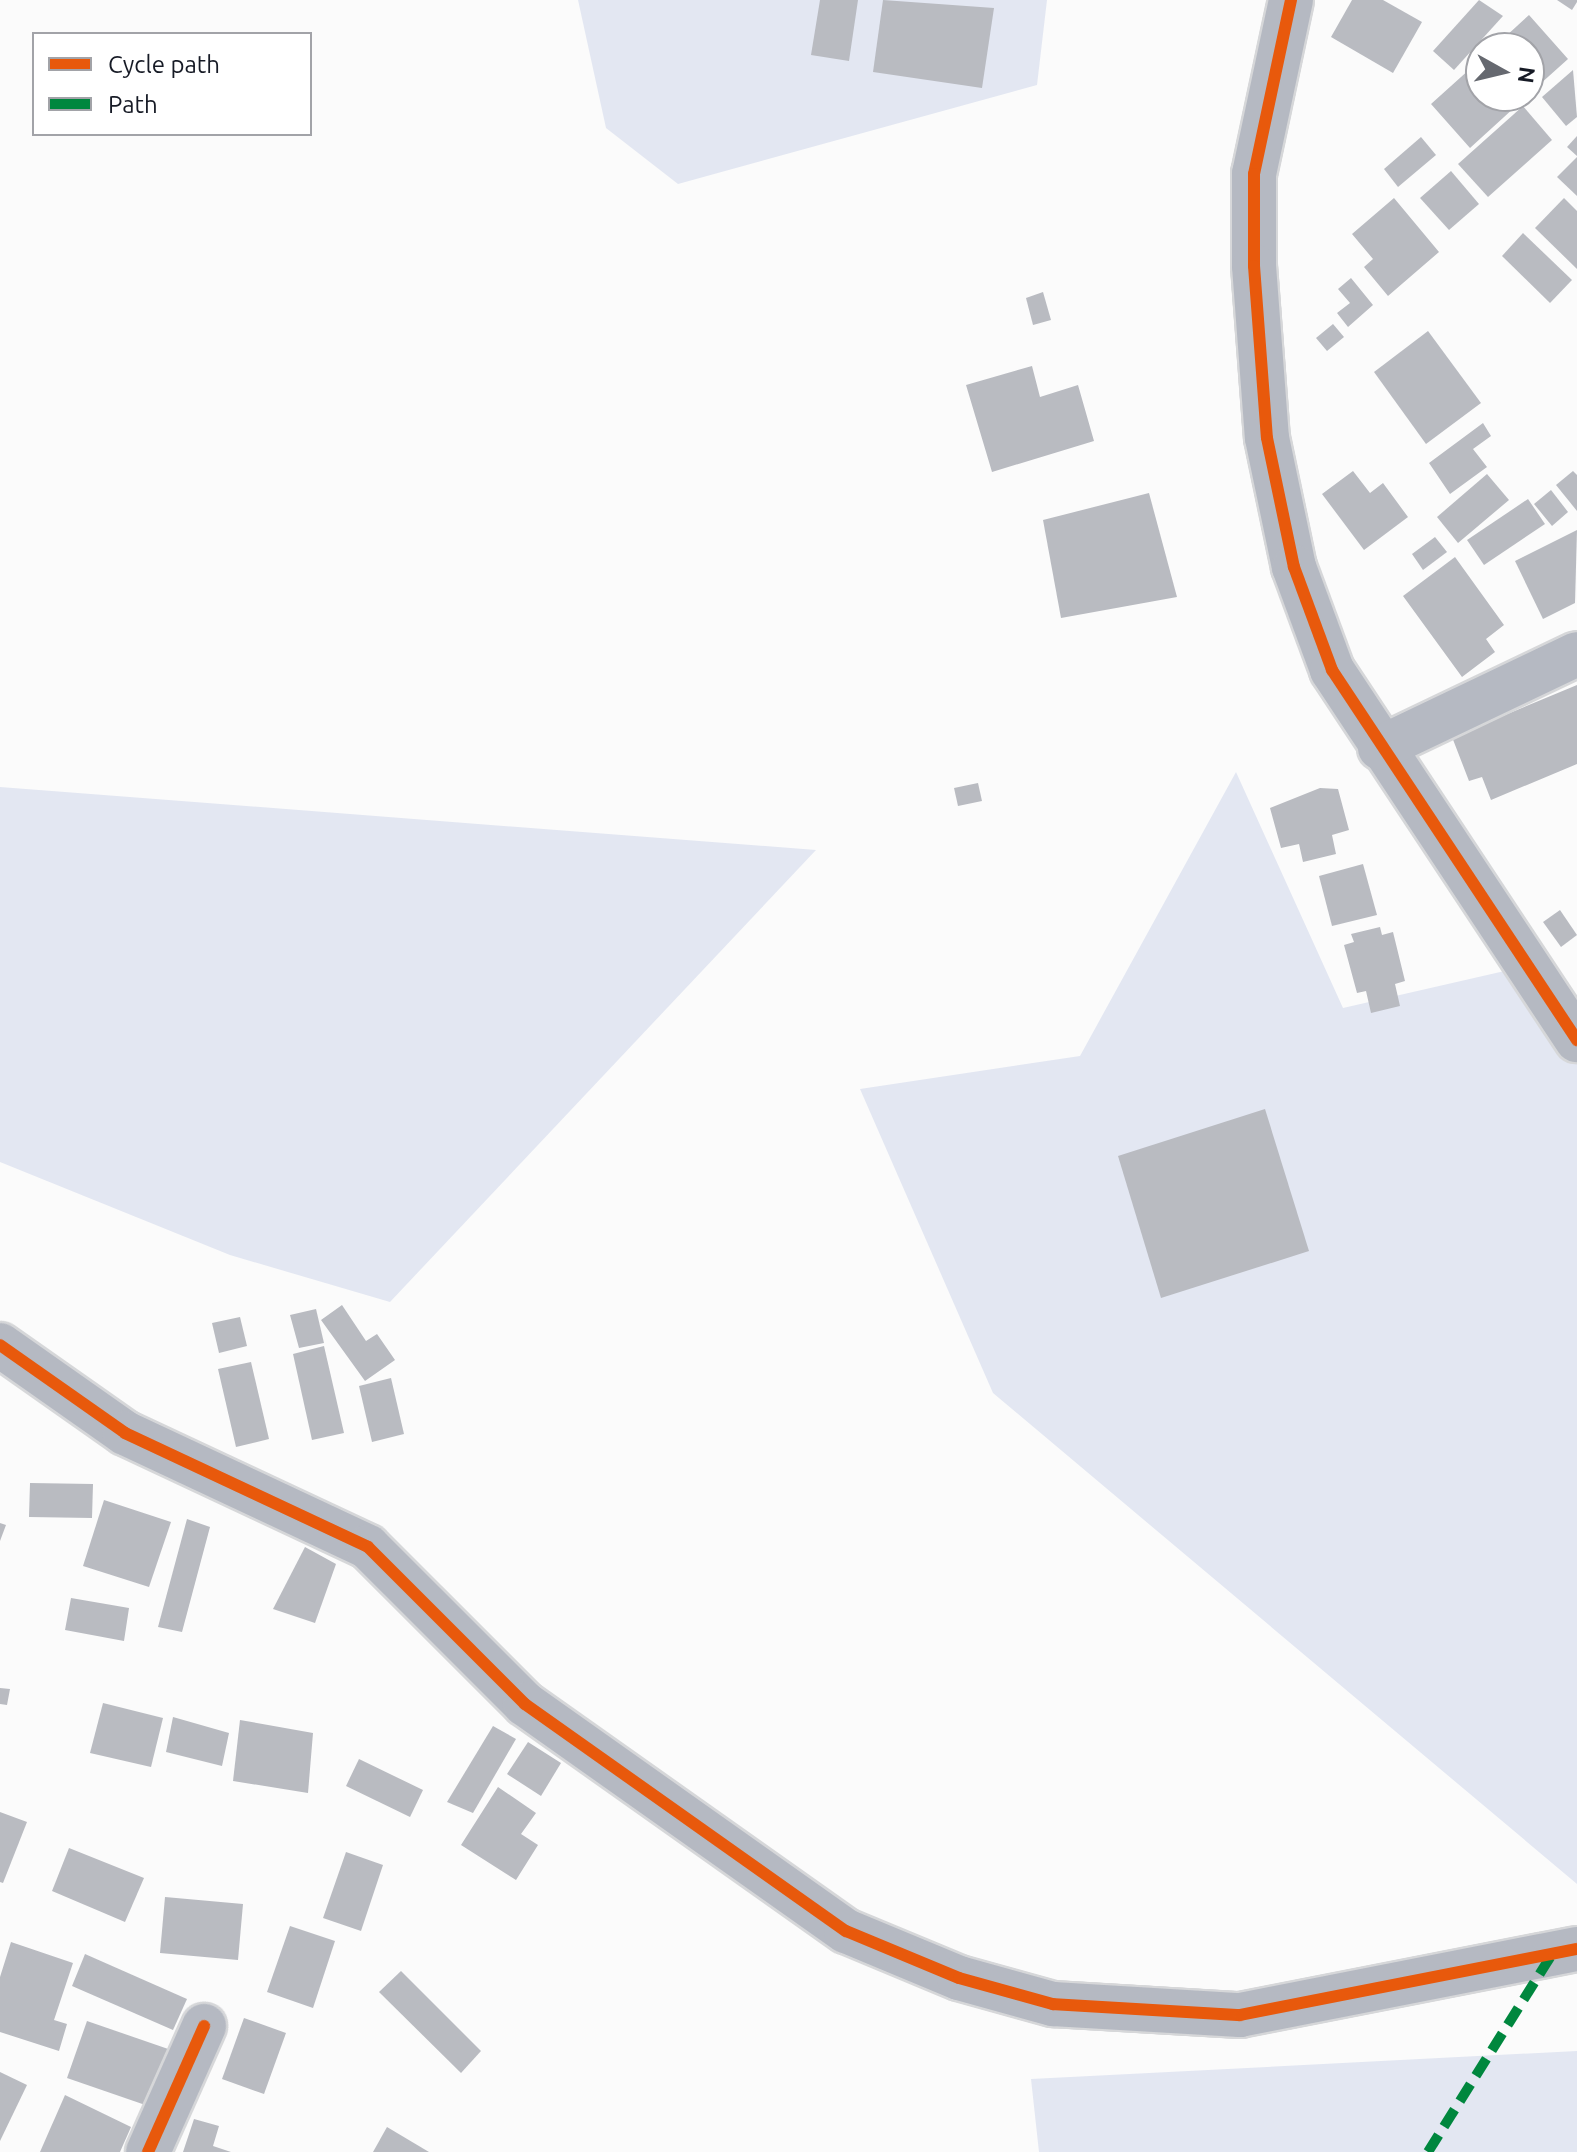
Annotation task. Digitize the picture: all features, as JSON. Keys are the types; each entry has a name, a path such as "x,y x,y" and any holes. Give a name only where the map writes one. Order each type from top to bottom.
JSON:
{"street":[{"path":"1291,0 1254,174 1267,438 1294,567 1332,670 1380,748 1577,1040"},
{"path":"1380,748 1577,654"},
{"path":"0,1345 125,1433 368,1547 525,1704 846,1931 959,1978 1053,2004 1240,2015 1577,1949"},
{"path":"148,2152 204,2026"}],"shaded area":[{"path":"578,0 1047,0 1037,85 678,184 606,128"},
{"path":"1236,772 1343,1008 1509,970 1577,1058 1577,1884 993,1393 860,1089 1080,1056"},
{"path":"0,787 816,850 390,1302 230,1255 0,1162"},
{"path":"1577,2051 1577,2152 1039,2152 1031,2079"}],"building":[{"path":"820,0 858,0 849,61 811,55"},
{"path":"883,0 994,8 982,88 873,72"},
{"path":"1352,0 1383,0 1422,22 1393,73 1331,37"},
{"path":"1479,0 1503,16 1488,32 1465,32 1465,58 1454,70 1433,51"},
{"path":"1557,0 1577,0 1577,2 1572,10"},
{"path":"1529,15 1544,32 1510,32"},
{"path":"1545,33 1568,59 1545,80"},
{"path":"1573,70 1577,117 1566,126 1545,101 1545,94"},
{"path":"1465,73 1465,112 1509,112 1470,148 1431,104"},
{"path":"1516,112 1528,112 1552,140 1488,197 1458,164"},
{"path":"1577,136 1577,156 1567,147"},
{"path":"1421,137 1436,155 1398,187 1384,169"},
{"path":"1577,157 1577,196 1557,177"},
{"path":"1451,171 1479,204 1449,230 1420,198"},
{"path":"1394,198 1439,252 1388,296 1364,267 1373,259 1352,234"},
{"path":"1564,198 1577,211 1577,269 1535,228"},
{"path":"1523,233 1572,280 1550,303 1502,256"},
{"path":"1351,278 1373,305 1348,327 1337,313 1350,303 1338,289"},
{"path":"1043,292 1051,320 1033,325 1026,298"},
{"path":"1333,324 1344,337 1327,351 1316,338"},
{"path":"1428,331 1481,403 1426,444 1374,372"},
{"path":"1032,366 1040,397 1078,385 1094,441 992,472 966,385"},
{"path":"1483,423 1491,436 1473,449 1487,467 1450,494 1429,463"},
{"path":"1353,471 1370,493 1383,483 1408,517 1364,550 1322,494"},
{"path":"1573,471 1577,475 1577,511 1556,485"},
{"path":"1487,474 1509,500 1458,543 1437,517"},
{"path":"1551,490 1568,512 1552,526 1534,504"},
{"path":"1149,493 1177,597 1061,618 1043,520"},
{"path":"1528,499 1545,524 1484,565 1467,540"},
{"path":"1577,530 1575,603 1543,619 1515,561"},
{"path":"1435,537 1447,552 1423,570 1412,554"},
{"path":"1455,557 1504,625 1486,639 1495,652 1462,677 1403,596"},
{"path":"1577,685 1577,764 1491,800 1482,777 1469,781 1452,737"},
{"path":"978,783 982,801 958,806 954,788"},
{"path":"1320,788 1338,789 1349,830 1332,835 1336,854 1303,862 1299,844 1281,848 1270,808"},
{"path":"1363,864 1377,915 1332,926 1319,876"},
{"path":"1560,910 1577,935 1561,947 1543,922"},
{"path":"1380,927 1382,935 1393,932 1405,981 1395,984 1400,1006 1371,1013 1366,991 1357,993 1344,945 1354,942 1351,934"},
{"path":"1265,1109 1309,1251 1161,1298 1118,1156"},
{"path":"342,1305 366,1341 377,1334 395,1360 365,1381 321,1320"},
{"path":"316,1309 324,1343 299,1348 290,1315"},
{"path":"240,1317 247,1346 219,1353 212,1323"},
{"path":"324,1346 344,1433 312,1440 293,1354"},
{"path":"251,1362 269,1439 236,1447 218,1369"},
{"path":"391,1378 404,1434 372,1442 359,1386"},
{"path":"30,1483 93,1484 92,1518 29,1517"},
{"path":"104,1500 171,1522 149,1587 83,1566"},
{"path":"187,1519 210,1527 182,1632 158,1627"},
{"path":"0,1523 6,1525 0,1541"},
{"path":"305,1547 336,1564 315,1623 273,1609"},
{"path":"71,1598 129,1608 124,1641 65,1630"},
{"path":"0,1688 10,1689 7,1705 0,1704"},
{"path":"103,1703 163,1718 151,1767 90,1753"},
{"path":"173,1717 229,1733 222,1766 166,1752"},
{"path":"240,1720 313,1733 308,1793 233,1781"},
{"path":"493,1726 516,1739 473,1813 447,1802"},
{"path":"528,1742 561,1763 541,1796 507,1774"},
{"path":"359,1759 423,1790 410,1817 346,1786"},
{"path":"498,1787 536,1813 521,1834 538,1845 516,1880 461,1845"},
{"path":"0,1812 27,1822 3,1883 0,1882"},
{"path":"69,1848 144,1878 125,1922 52,1891"},
{"path":"346,1852 383,1865 361,1931 323,1918"},
{"path":"165,1897 243,1904 238,1960 160,1953"},
{"path":"290,1926 335,1941 313,2008 267,1992"},
{"path":"11,1942 73,1963 54,2020 67,2024 59,2051 0,2032 0,1977"},
{"path":"85,1954 187,1999 173,2030 72,1986"},
{"path":"401,1971 481,2051 461,2073 379,1992"},
{"path":"244,2018 286,2033 264,2094 222,2079"},
{"path":"87,2021 174,2051 154,2108 67,2078"},
{"path":"0,2072 27,2085 0,2141"},
{"path":"65,2095 131,2127 120,2152 40,2152"},
{"path":"194,2119 219,2126 213,2146 231,2152 183,2152"},
{"path":"387,2127 429,2152 373,2152"}],"marked path":[{"path":"1428,2152 1553,1953"}],"cycle path":[{"path":"1291,0 1254,174 1254,266 1267,438 1294,567 1332,670 1577,1040"},
{"path":"0,1345 125,1433 368,1547 525,1704 846,1931 959,1978 1053,2004 1240,2015 1577,1949"},
{"path":"148,2152 204,2026"}]}
